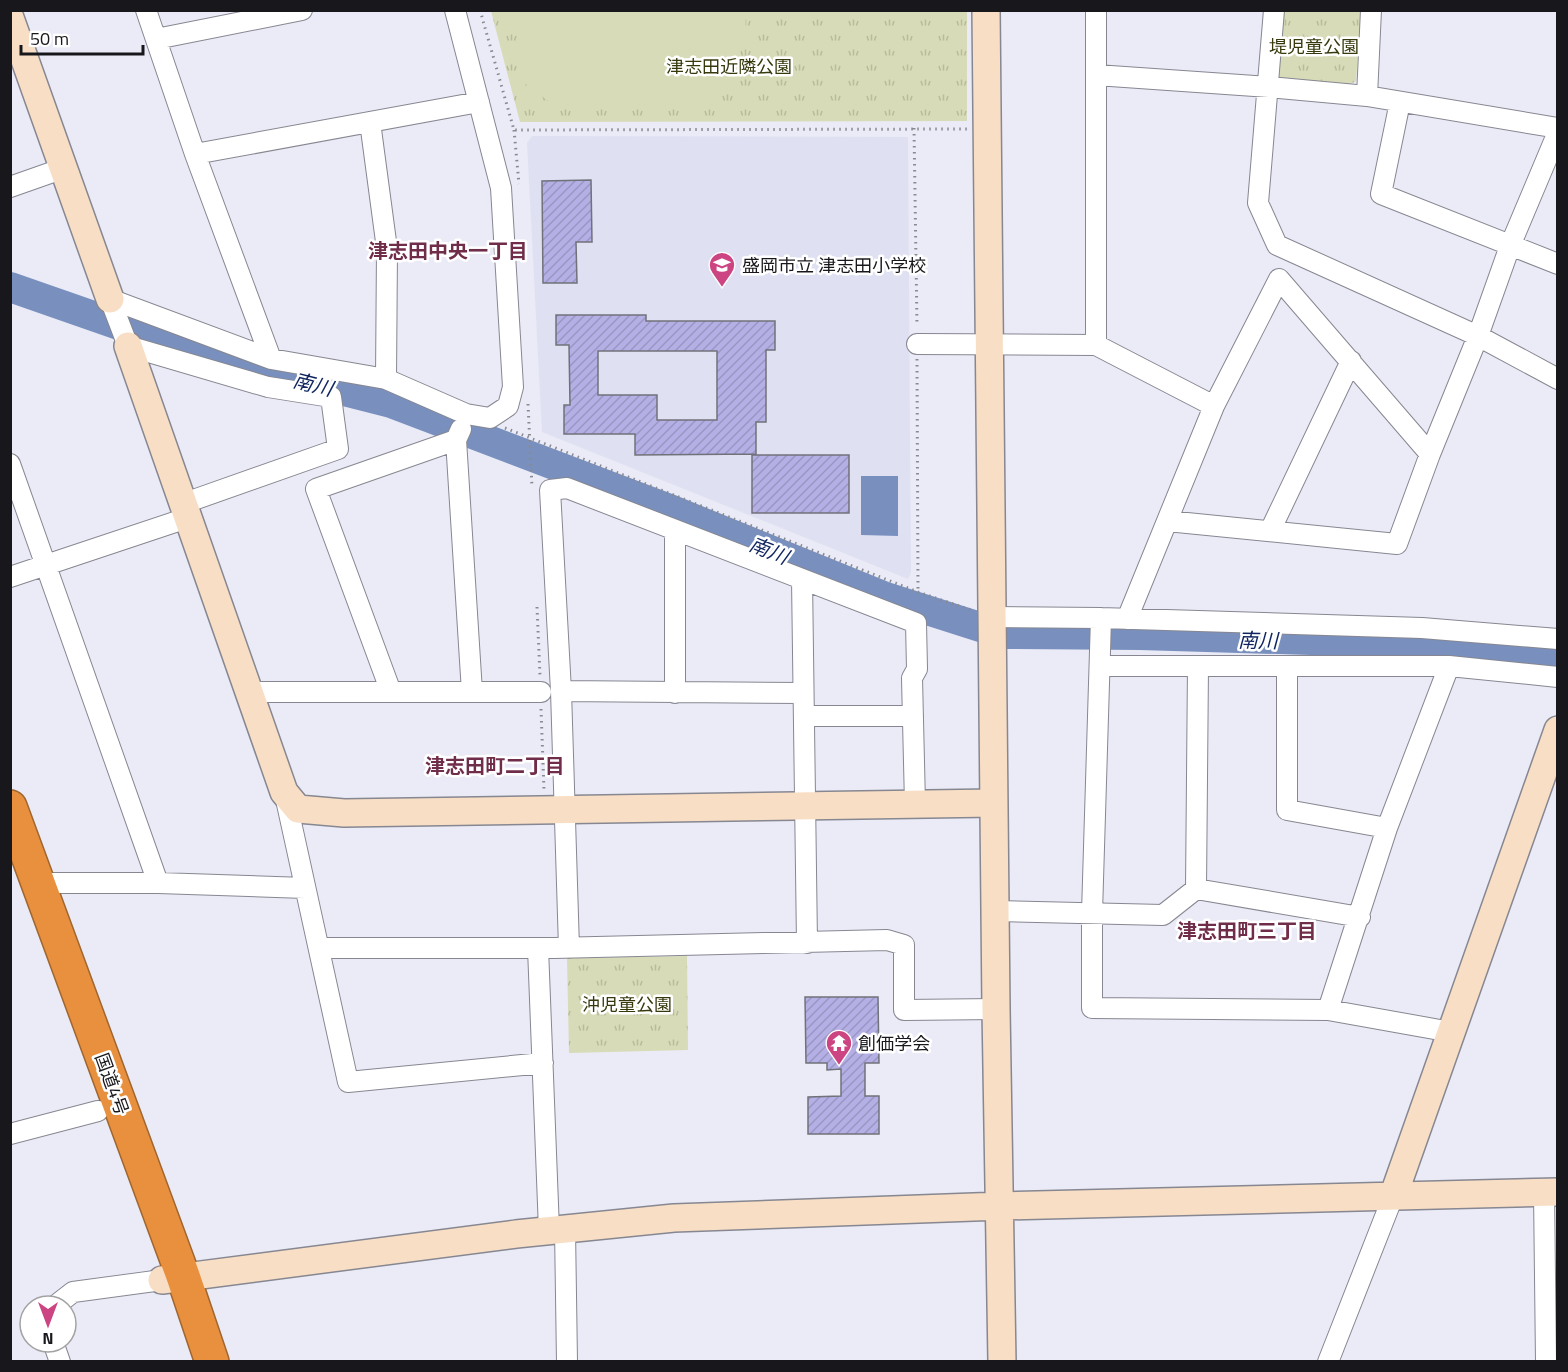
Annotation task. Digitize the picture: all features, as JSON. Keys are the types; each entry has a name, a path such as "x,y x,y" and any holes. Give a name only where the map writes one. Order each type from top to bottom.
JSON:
{"highway":[{"name":"国道4号","path":"10,807 173,1278 189,1362"},
{"name":"国道4号","path":"10,865 98,1111 212,1362"}],"street":[{"path":"146,10 195,154 271,358"},
{"path":"156,39 302,10"},
{"path":"391,692 316,489 461,427 490,418 508,406 513,387 501,188 455,10"},
{"path":"986,10 996,1009 1002,1362"},
{"path":"1096,10 1096,345"},
{"path":"1274,10 1258,203 1277,245 1478,336 1557,379"},
{"path":"1367,96 1371,10"},
{"path":"10,18 284,792 348,1082 543,1063"},
{"path":"1096,75 1367,96 1557,130 1510,246 1478,336 1430,454 1397,544 1167,520"},
{"path":"195,154 479,102"},
{"path":"1400,102 1381,194 1557,264"},
{"path":"370,122 387,249 386,379"},
{"path":"10,187 63,168"},
{"path":"1127,619 1214,406 1279,279 1430,454"},
{"path":"110,299 271,358 386,379 461,427"},
{"path":"917,344 1096,345 1214,406"},
{"path":"128,346 268,387 331,397 338,449 339,481"},
{"path":"1270,531 1352,361"},
{"path":"461,427 472,692"},
{"path":"10,577 185,511 338,449"},
{"path":"10,464 158,883"},
{"path":"570,948 554,809 561,691 550,490 567,488 916,623 917,669 912,678 915,804"},
{"path":"675,530 675,693"},
{"path":"802,579 807,943"},
{"path":"992,617 1422,627 1557,639"},
{"path":"1101,618 1092,913 1092,1008 1328,1010 1451,1032"},
{"path":"1101,666 1449,666 1557,677"},
{"path":"1196,889 1198,666"},
{"path":"1287,666 1287,810 1387,828"},
{"path":"1328,1010 1387,828 1449,666"},
{"path":"561,691 803,693"},
{"path":"249,692 541,692"},
{"path":"804,716 913,716"},
{"path":"1328,1362 1395,1194 1557,730"},
{"path":"284,792 298,808 344,813 994,802"},
{"path":"38,883 158,883 305,888"},
{"path":"995,911 1163,915 1196,889 1360,916"},
{"path":"319,948 570,948 887,940 904,945 904,1010 996,1009"},
{"path":"538,948 543,1063 567,1362"},
{"path":"10,1134 98,1111"},
{"path":"70,1294 173,1278 557,1230 674,1218 1395,1194 1551,1192 1546,1362"}],"path":[{"path":"480,10 514,130 987,130"},
{"path":"490,418 494,423 529,438 918,592 992,617"},
{"path":"529,438 532,491"},
{"path":"536,597 541,692 554,809"}],"shaded area":[{"name":"盛岡市立 津志田小学校","path":"532,136 908,137 911,573 908,579 542,432 527,143"}],"green space":[{"name":"津志田近隣公園","path":"491,11 967,11 967,121 520,122"},
{"path":"522,11 746,11 745,37 737,62 726,80 713,95 687,107 555,106 524,83"},
{"name":"堤児童公園","path":"1281,11 1361,11 1356,81 1351,84 1281,80 1276,75"},
{"name":"沖児童公園","path":"687,956 688,1050 569,1053 567,958"}],"water":[{"path":"861,476 898,476 898,536 861,535"}],"building":[{"path":"591,180 592,242 576,242 577,283 543,283 542,181"},
{"path":"556,315 646,315 646,321 775,321 775,350 766,350 766,422 756,422 756,454 635,455 635,434 564,434 564,405 570,405 569,345 556,345","holes":["598,351 717,351 717,420 657,420 657,395 598,395"]},
{"path":"752,455 849,455 849,513 752,513"},
{"name":"創価学会","path":"805,997 878,997 879,1063 865,1063 865,1096 879,1096 879,1134 808,1134 808,1097 841,1096 841,1069 827,1070 827,1063 806,1063"}],"waterway":[{"name":"南川","path":"10,287 246,366 391,403 667,508 883,596 1002,634 1140,635 1343,641 1558,658"}],"place":[{"name":"盛岡市立 津志田小学校","path":"722,288"},
{"name":"創価学会","path":"839,1066"}],"district":[{"name":"津志田中央一丁目","path":"448,250"},
{"name":"津志田町二丁目","path":"495,765"},
{"name":"津志田町三丁目","path":"1247,930"}]}
